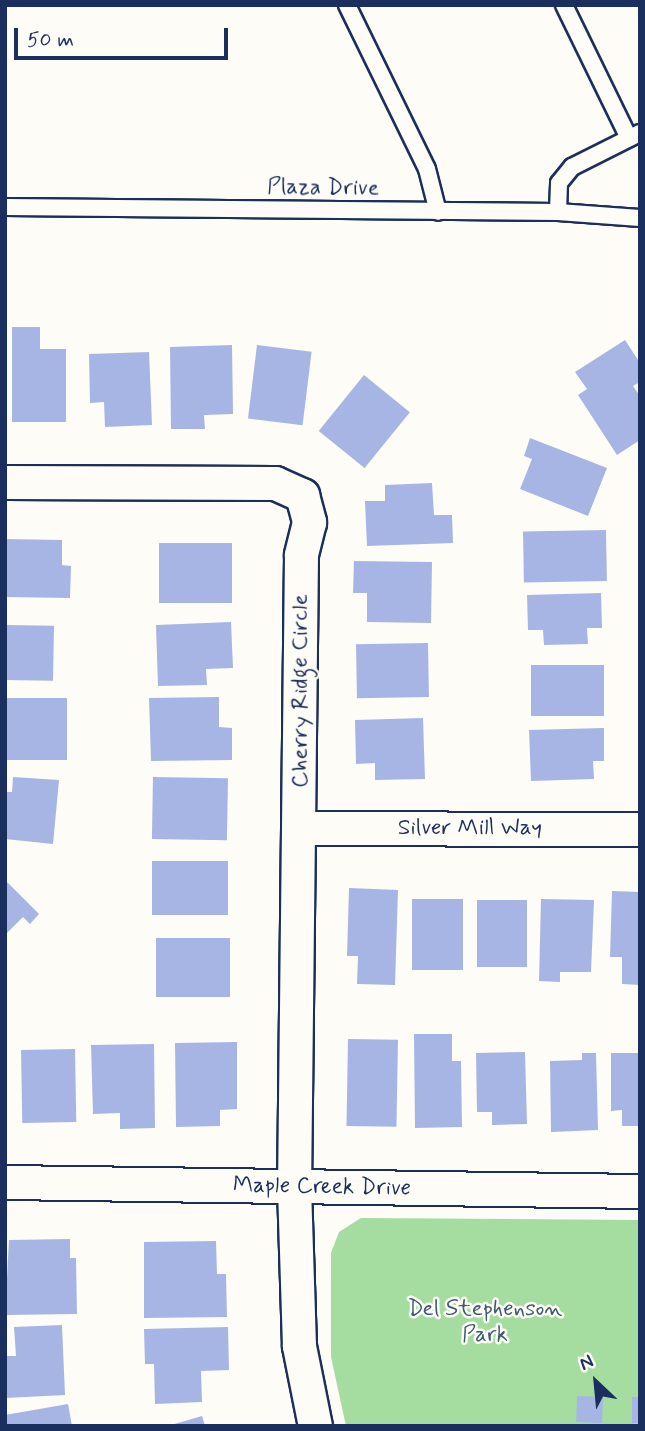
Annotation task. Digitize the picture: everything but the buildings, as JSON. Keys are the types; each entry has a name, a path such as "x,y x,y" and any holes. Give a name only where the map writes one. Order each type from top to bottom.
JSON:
{"street":[{"name":"Cherry Ridge Circle","path":"5,482 275,483 302,495 309,522 301,555 301,828 294,1187 299,1346 315,1426"},
{"name":"Silver Mill Way","path":"301,828 640,829"},
{"name":"Maple Creek Drive","path":"5,1182 640,1191"}],"lane":[{"path":"347,5 427,169 438,212"},
{"path":"558,212 559,183 572,167 635,135 564,5"},
{"name":"Plaza Drive","path":"5,207 558,212 640,218"}],"green space":[{"name":"Del Stephenson Park","path":"361,1218 640,1220 640,1426 346,1426 331,1357 331,1253 339,1232"}]}
